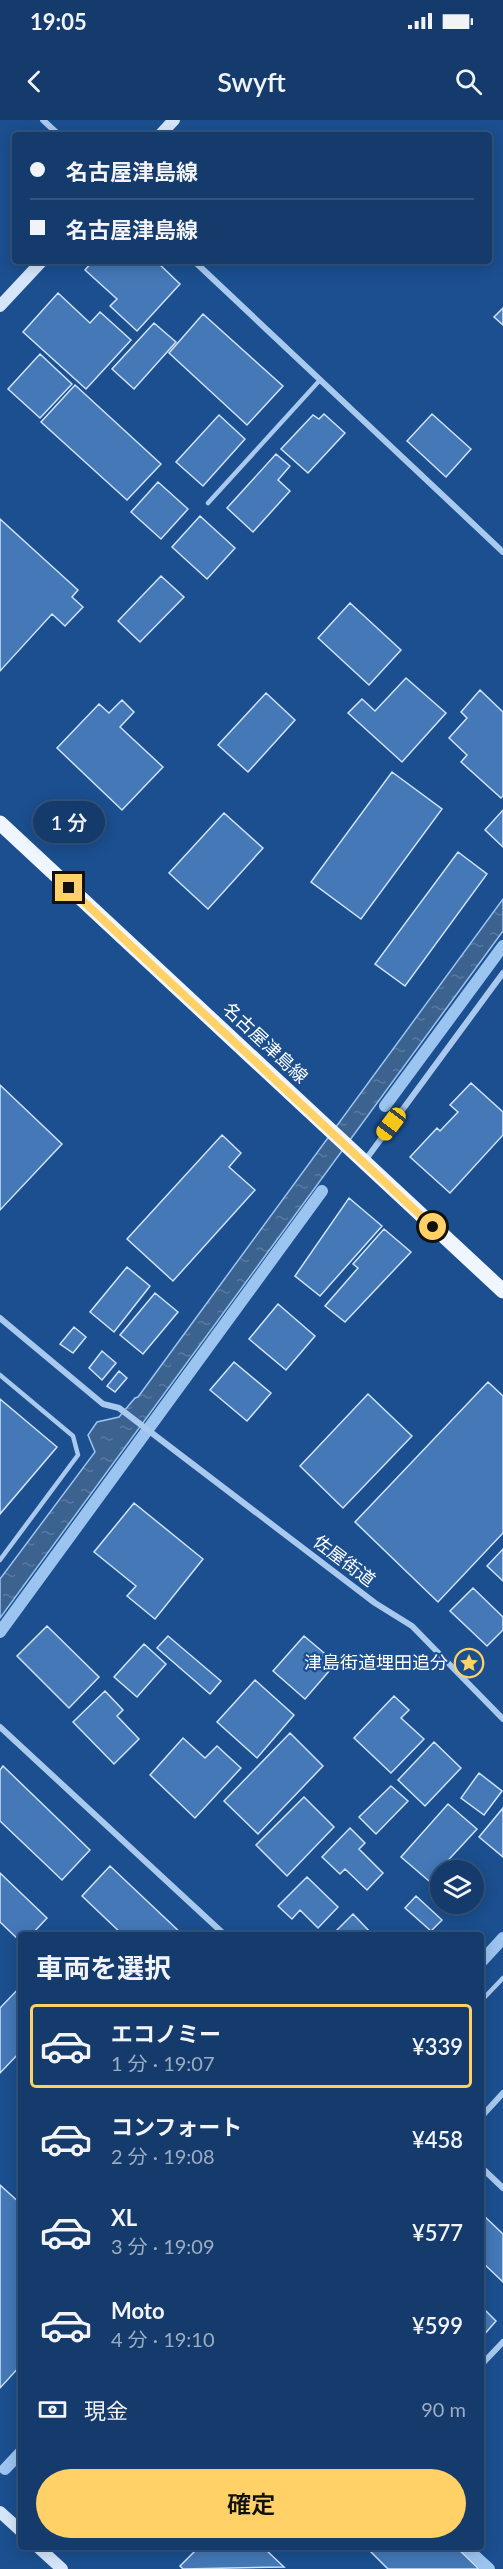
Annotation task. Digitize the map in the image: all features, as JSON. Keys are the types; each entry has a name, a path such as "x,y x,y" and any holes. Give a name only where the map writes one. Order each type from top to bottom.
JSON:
{"main road":[{"name":"名古屋津島線","path":"0,823 503,1292"}],"street":[{"path":"43,120 56,132"},
{"path":"163,132 174,120"},
{"path":"0,306 39,264"},
{"path":"197,264 503,552"},
{"path":"362,1160 503,973"},
{"name":"佐屋街道","path":"0,1318 103,1404 119,1408 375,1603 412,1626 503,1719"},
{"path":"0,1727 222,1932"},
{"path":"484,2113 503,2093"},
{"path":"484,2170 503,2188"},
{"path":"484,2362 503,2342"},
{"path":"0,2512 18,2528"},
{"path":"41,2550 62,2569"}],"lane":[{"path":"208,503 320,380"},
{"path":"0,1375 73,1436 78,1455 0,1560"},
{"path":"484,1998 503,1978"}],"water":[{"path":"503,899 503,931 0,1618 0,1579 95,1452 88,1435 97,1422 119,1417 138,1397"}],"building":[{"path":"90,264 159,264 180,284 137,331 110,306 117,299 85,270"},
{"path":"58,293 90,323 100,312 131,340 86,389 23,332"},
{"path":"503,308 503,325 494,317"},
{"path":"203,314 283,386 247,425 169,353"},
{"path":"154,323 176,342 134,389 112,369"},
{"path":"40,354 72,384 40,418 8,389"},
{"path":"75,385 161,464 127,500 41,422"},
{"path":"324,414 345,433 308,473 281,449 313,415 319,419"},
{"path":"432,414 471,449 446,477 407,441"},
{"path":"219,415 245,439 203,486 176,462"},
{"path":"276,454 290,466 278,480 290,491 253,532 227,508"},
{"path":"158,482 188,509 161,539 131,512"},
{"path":"200,516 235,548 207,579 172,547"},
{"path":"0,519 78,590 72,597 83,607 65,626 52,614 0,671"},
{"path":"161,576 184,597 140,642 118,621"},
{"path":"350,603 401,650 369,685 318,638"},
{"path":"406,678 446,713 402,762 348,713 362,699 375,711"},
{"path":"480,690 503,712 503,796 501,798 461,762 467,755 449,738 467,718 461,712"},
{"path":"266,693 295,720 248,772 218,745"},
{"path":"122,700 134,712 120,727 163,767 122,810 57,748 99,704 109,713"},
{"path":"392,772 442,809 361,919 311,882"},
{"path":"503,810 503,847 485,830"},
{"path":"224,813 263,848 208,909 169,873"},
{"path":"458,852 487,874 405,986 375,964"},
{"path":"471,1083 503,1112 503,1135 450,1193 410,1157 437,1128 440,1131 458,1112 450,1105"},
{"path":"0,1085 62,1144 0,1210"},
{"path":"222,1135 241,1153 229,1167 255,1190 173,1281 127,1239"},
{"path":"349,1198 382,1226 320,1296 295,1276"},
{"path":"384,1229 411,1252 345,1322 325,1306 358,1268 353,1264"},
{"path":"127,1267 150,1286 114,1332 90,1312"},
{"path":"155,1293 178,1312 143,1354 120,1335"},
{"path":"278,1304 315,1336 286,1370 249,1339"},
{"path":"74,1327 86,1337 73,1353 60,1344"},
{"path":"102,1351 116,1363 102,1380 89,1368"},
{"path":"234,1362 271,1393 247,1421 210,1390"},
{"path":"119,1371 127,1378 115,1392 107,1386"},
{"path":"488,1382 503,1396 503,1533 438,1602 355,1522"},
{"path":"368,1394 412,1436 343,1508 300,1466"},
{"path":"0,1399 57,1447 0,1514"},
{"path":"134,1503 203,1559 155,1619 127,1596 136,1586 94,1552"},
{"path":"503,1549 503,1581 487,1566"},
{"path":"473,1588 503,1617 503,1630 487,1646 450,1611"},
{"path":"47,1626 99,1677 69,1708 17,1656"},
{"path":"168,1636 221,1681 210,1694 157,1648"},
{"path":"304,1636 336,1663 305,1699 273,1671"},
{"path":"144,1644 166,1664 137,1697 114,1677"},
{"path":"255,1680 294,1715 257,1758 217,1722"},
{"path":"105,1691 123,1710 117,1716 139,1739 114,1764 73,1722"},
{"path":"394,1696 409,1710 401,1718 424,1739 391,1773 354,1738"},
{"path":"290,1733 323,1766 258,1834 224,1801"},
{"path":"183,1738 205,1758 217,1746 241,1768 195,1818 150,1775"},
{"path":"434,1742 461,1768 425,1806 398,1780"},
{"path":"3,1766 90,1850 62,1880 0,1821 0,1770"},
{"path":"479,1773 502,1791 484,1815 461,1798"},
{"path":"391,1786 408,1801 376,1834 359,1817"},
{"path":"304,1797 334,1827 287,1876 256,1845"},
{"path":"448,1804 477,1829 448,1860 430,1860 429,1881 401,1857"},
{"path":"503,1808 503,1857 479,1837"},
{"path":"350,1828 365,1843 359,1849 383,1873 367,1890 345,1869 340,1874 322,1857"},
{"path":"110,1866 180,1932 120,1932 82,1896"},
{"path":"0,1873 47,1918 34,1932 18,1932 18,1939 0,1922"},
{"path":"307,1877 338,1907 318,1928 300,1910 292,1919 278,1906"},
{"path":"416,1896 430,1909 430,1914 436,1914 442,1920 431,1931 405,1908"},
{"path":"353,1914 370,1932 335,1932"},
{"path":"18,1989 18,2054 0,2073 0,2008"},
{"path":"0,2185 18,2201 18,2368 0,2388"},
{"path":"484,2216 503,2234 503,2282 484,2264"},
{"path":"484,2309 496,2321 484,2335"},
{"path":"196,2550 266,2550 284,2567 183,2569 180,2566"},
{"path":"369,2550 459,2550 479,2569 388,2569"}],"waterway":[{"path":"385,1106 503,946"},
{"path":"0,1632 322,1191"},
{"path":"484,1959 503,1938"},
{"path":"5,2469 18,2455"},
{"path":"468,2550 489,2569"}],"place":[{"name":"津島街道埋田追分","path":"469,1663"}],"route":[{"path":"69,888 433,1227"}]}
